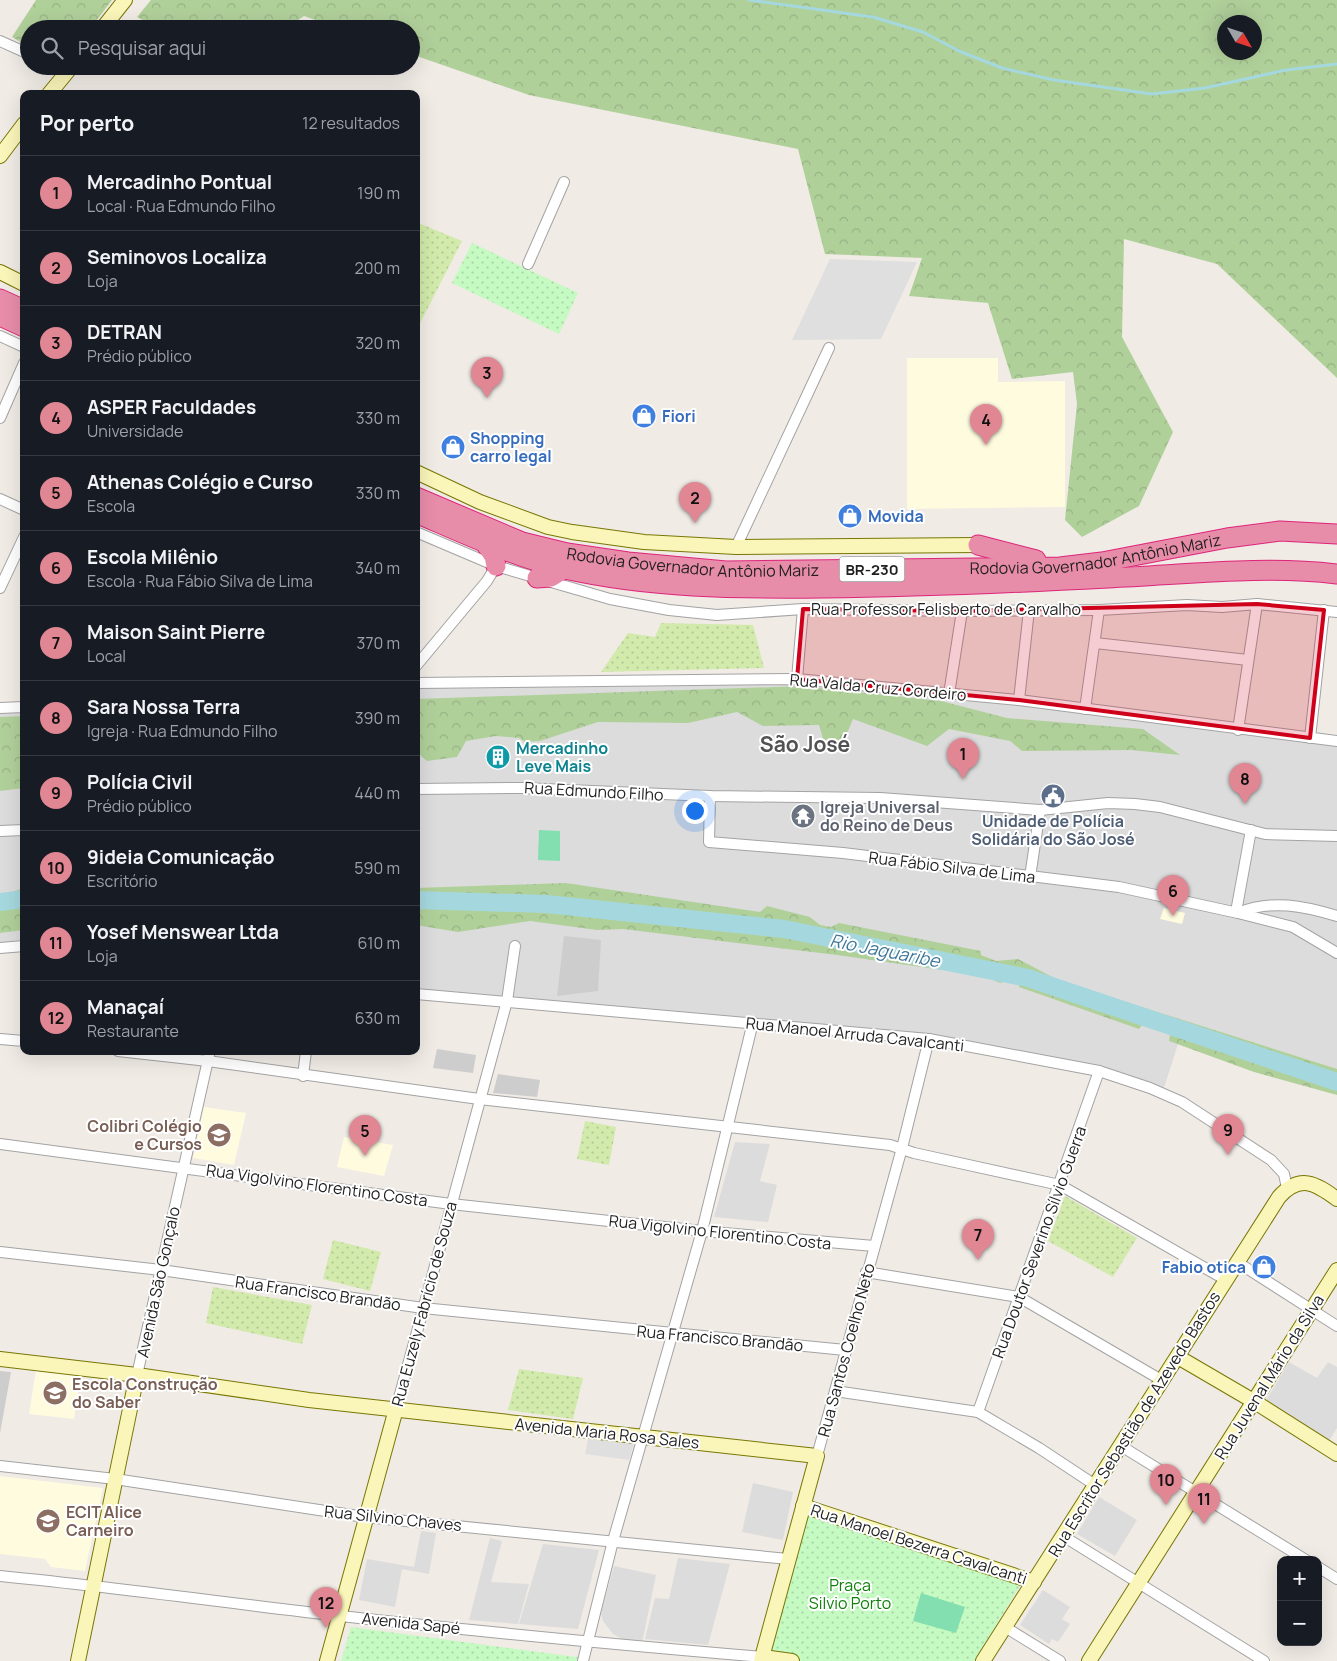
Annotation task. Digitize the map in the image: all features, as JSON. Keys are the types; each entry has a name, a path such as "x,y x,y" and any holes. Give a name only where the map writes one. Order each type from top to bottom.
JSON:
{"highway":[{"path":"0,298 20,308"},
{"path":"0,316 20,325"},
{"name":"Rodovia Governador Antônio Mariz","path":"420,499 522,542 567,553 628,562 726,571 1060,567 1102,562 1227,538 1280,531 1337,534"},
{"name":"Rodovia Governador Antônio Mariz","path":"420,516 485,543 564,569 611,578 723,589 922,587 1247,572 1311,571 1337,574"},
{"path":"485,543 494,556 496,566"},
{"path":"978,545 1027,559 1102,562"},
{"path":"537,578 551,577 564,569"}],"main road":[{"path":"109,20 125,0"},
{"path":"51,90 61,75"},
{"path":"0,156 20,129"},
{"path":"0,272 20,282"},
{"path":"420,474 480,502 559,530 644,542 736,547 978,545"},
{"path":"1287,1188 1296,1184 1308,1183 1320,1187 1337,1198"},
{"name":"Rua Escritor Sebastião de Azevedo Bastos","path":"983,1661 1237,1262 1287,1188"},
{"name":"Rua Juvenal Mário da Silva","path":"1089,1661 1337,1270"},
{"path":"1178,1357 1336,1451"},
{"name":"Avenida Maria Rosa Sales","path":"0,1359 137,1374 309,1400 817,1456"},
{"name":"Avenida São Gonçalo","path":"78,1661 92,1585 137,1374"},
{"name":"Rua Euzely Fabrício de Souza","path":"327,1661 396,1409"},
{"name":"Rua Santos Coelho Neto","path":"762,1659 817,1456"},
{"name":"Rua Manoel Bezerra Cavalcanti","path":"804,1506 1034,1582"},
{"name":"Avenida Sapé","path":"762,1659 792,1661"}],"street":[{"path":"0,41 20,50"},
{"path":"528,264 564,182"},
{"path":"0,336 20,345"},
{"path":"736,547 829,348"},
{"path":"0,418 20,372"},
{"path":"0,499 20,508"},
{"path":"420,534 496,566 610,599 693,614 741,615 804,609"},
{"path":"0,588 20,546"},
{"path":"420,661 487,581 496,566"},
{"path":"1238,730 1256,604"},
{"name":"Rua Professor Felisberto de Carvalho","path":"797,679 804,609 962,612 1100,610 1187,605 1222,607 1256,604 1337,612"},
{"path":"1019,700 1029,610"},
{"path":"1085,709 1100,610"},
{"path":"1310,738 1324,610"},
{"path":"949,694 962,612"},
{"path":"1095,643 1248,660"},
{"name":"Rua Valda Cruz Cordeiro","path":"420,683 797,679 1019,700 1238,730 1337,741"},
{"path":"0,708 20,705"},
{"name":"Rua Edmundo Filho","path":"420,789 521,788 710,796 880,798 1040,810 1108,804 1135,804 1160,807 1265,834 1337,836"},
{"name":"Rua Fábio Silva de Lima","path":"710,796 709,842 843,853 1119,887 1237,912 1293,927 1337,954"},
{"path":"1030,877 1040,810"},
{"path":"0,831 20,830"},
{"path":"1251,830 1237,912 1260,905 1285,905 1304,907 1337,916"},
{"path":"0,948 20,946"},
{"name":"Rua Euzely Fabrício de Souza","path":"396,1409 507,1001 515,946"},
{"name":"Rua Manoel Arruda Cavalcanti","path":"420,994 753,1022 929,1039 1099,1072 1150,1088 1182,1102 1278,1166 1284,1174 1287,1188"},
{"path":"583,1661 613,1541 702,1231 753,1022"},
{"path":"0,1039 20,1041"},
{"name":"Rua Santos Coelho Neto","path":"817,1456 866,1272 902,1148 929,1039"},
{"path":"191,1055 209,1056 303,1076 479,1099 727,1126 902,1148 914,1153 1060,1185 1226,1280"},
{"path":"303,1076 306,1055"},
{"name":"Avenida São Gonçalo","path":"137,1374 209,1056"},
{"name":"Rua Doutor Severino Sílvio Guerra","path":"978,1412 1099,1072"},
{"name":"Rua Vigolvino Florentino Costa","path":"0,1144 452,1204 702,1231 874,1246"},
{"name":"Rua Francisco Brandão","path":"0,1252 161,1270 423,1308 845,1350"},
{"path":"1237,1262 1337,1326"},
{"path":"866,1272 1019,1298 1163,1381"},
{"path":"835,1391 978,1412 1039,1448 1095,1485"},
{"path":"1120,1446 1299,1556"},
{"name":"Rua Silvino Chaves","path":"0,1466 115,1479 365,1517 788,1559"},
{"path":"1063,1536 1264,1661"},
{"path":"1322,1570 1337,1579"},
{"name":"Avenida Sapé","path":"0,1576 92,1585 340,1616 762,1659"},
{"path":"1005,1627 1060,1661"}],"highlighted area":[{"path":"1257,604 1324,610 1310,738 1019,700 797,679 803,609 962,611"}],"shaded area":[{"path":"830,259 917,262 881,339 792,340"},
{"path":"907,358 998,358 998,382 1065,381 1065,507 907,509"},
{"path":"869,683 1337,744 1337,1079 1178,1044 1163,1091 922,1035 420,992 420,686"},
{"path":"20,710 20,942 0,945 0,712"},
{"path":"1164,908 1185,913 1182,924 1160,919"},
{"path":"564,936 601,940 598,991 557,996"},
{"path":"437,1049 476,1055 473,1073 433,1068"},
{"path":"498,1074 540,1080 537,1097 493,1093"},
{"name":"Colibri Colégio e Cursos","path":"204,1107 246,1113 234,1165 193,1158"},
{"path":"344,1137 393,1145 384,1176 337,1167"},
{"path":"735,1142 770,1144 760,1181 777,1185 768,1222 714,1217"},
{"path":"1289,1362 1317,1378 1328,1362 1337,1367 1337,1428 1329,1441 1265,1402"},
{"name":"Escola Construção do Saber","path":"37,1364 81,1373 74,1419 29,1414"},
{"path":"0,1371 11,1372 0,1433"},
{"path":"588,1439 634,1443 629,1460 585,1454"},
{"name":"ECIT Alice Carneiro","path":"0,1476 103,1488 85,1571 51,1567 45,1559 0,1554"},
{"path":"753,1483 793,1492 783,1540 742,1532"},
{"path":"1099,1497 1137,1520 1115,1556 1077,1534"},
{"path":"421,1531 436,1533 429,1574 402,1569 395,1607 359,1600 367,1559 414,1567"},
{"path":"490,1538 502,1541 491,1582 529,1584 518,1624 469,1620"},
{"path":"543,1544 599,1550 578,1629 519,1624"},
{"path":"678,1558 730,1564 708,1645 645,1639 655,1598 669,1599"},
{"path":"614,1566 656,1575 642,1643 622,1639 613,1634 603,1621 601,1613"},
{"path":"1043,1590 1070,1607 1062,1619 1070,1624 1058,1642 1052,1639 1049,1644 1020,1625"}],"green space":[{"path":"36,0 112,0 97,20 23,20"},
{"path":"151,0 1337,0 1337,378 1217,264 1124,239 1122,337 1173,432 1139,506 1082,537 1065,520 1077,404 1073,372 1012,379 988,303 909,296 922,258 825,254 798,149 529,95 420,57 420,20 315,20 304,16 298,20 143,20 137,17"},
{"path":"20,25 20,42 12,37"},
{"path":"420,224 462,241 420,323"},
{"path":"472,243 578,293 559,334 452,283"},
{"path":"661,623 753,625 764,668 601,672 628,633 655,637"},
{"path":"803,686 941,701 1007,718 1143,729 1180,755 1131,750 1022,751 1010,741 949,729 927,746 853,719 843,743 824,742 819,725 763,726 737,712 688,723 598,722 540,741 525,742 519,738 496,736 466,741 457,757 427,761 420,755 420,699"},
{"path":"20,716 20,788 0,791 0,717"},
{"path":"539,830 560,831 560,861 538,860"},
{"path":"566,883 760,912 767,906 810,917 820,925 831,927 839,923 981,951 981,955 996,961 1018,959 1060,981 1337,1069 1337,1095 1254,1072 1169,1041 1170,1034 1143,1024 1139,1029 1019,987 1019,982 1007,977 1001,983 995,981 995,978 985,976 837,955 623,929 597,930 530,921 458,932 420,926 420,888"},
{"path":"20,889 20,930 0,933 0,896"},
{"path":"585,1121 616,1127 609,1165 577,1159"},
{"path":"1065,1196 1137,1238 1113,1277 1048,1241"},
{"path":"333,1240 381,1252 370,1291 323,1279"},
{"path":"213,1287 312,1305 302,1344 206,1323"},
{"path":"519,1369 583,1378 573,1419 508,1410"},
{"name":"Praça Silvio Porto","path":"804,1507 1021,1584 974,1661 764,1661"},
{"path":"921,1593 965,1607 956,1633 913,1621"},
{"path":"351,1627 584,1658 583,1661 341,1661"}],"waterway":[{"path":"749,0 873,17 923,32 959,51 1002,68 1054,80 1152,94 1205,88 1286,70 1337,64"},
{"name":"Rio Jaguaribe","path":"0,902 20,900"},
{"name":"Rio Jaguaribe","path":"420,900 546,904 784,929 1028,978 1337,1082"}],"place":[{"name":"DETRAN","path":"487,398"},
{"name":"Fiori","path":"644,416"},
{"name":"ASPER Faculdades","path":"986,445"},
{"name":"Shopping carro legal","path":"453,447"},
{"name":"Movida","path":"850,516"},
{"name":"Seminovos Localiza","path":"695,523"},
{"name":"Mercadinho Leve Mais","path":"498,757"},
{"name":"Mercadinho Pontual","path":"963,779"},
{"name":"Unidade de Polícia Solidária do São José","path":"1053,796"},
{"name":"Sara Nossa Terra","path":"1245,804"},
{"name":"Igreja Universal do Reino de Deus","path":"803,816"},
{"name":"Escola Milênio","path":"1173,916"},
{"name":"Colibri Colégio e Cursos","path":"219,1135"},
{"name":"Polícia Civil","path":"1228,1155"},
{"name":"Athenas Colégio e Curso","path":"365,1156"},
{"name":"Maison Saint Pierre","path":"978,1260"},
{"name":"Fabio otica","path":"1264,1267"},
{"name":"Escola Construção do Saber","path":"55,1393"},
{"name":"9ideia Comunicação","path":"1166,1505"},
{"name":"ECIT Alice Carneiro","path":"48,1521"},
{"name":"Yosef Menswear Ltda","path":"1204,1524"},
{"name":"Manaçaí","path":"326,1628"}],"district":[{"name":"São José","path":"805,744"}]}
